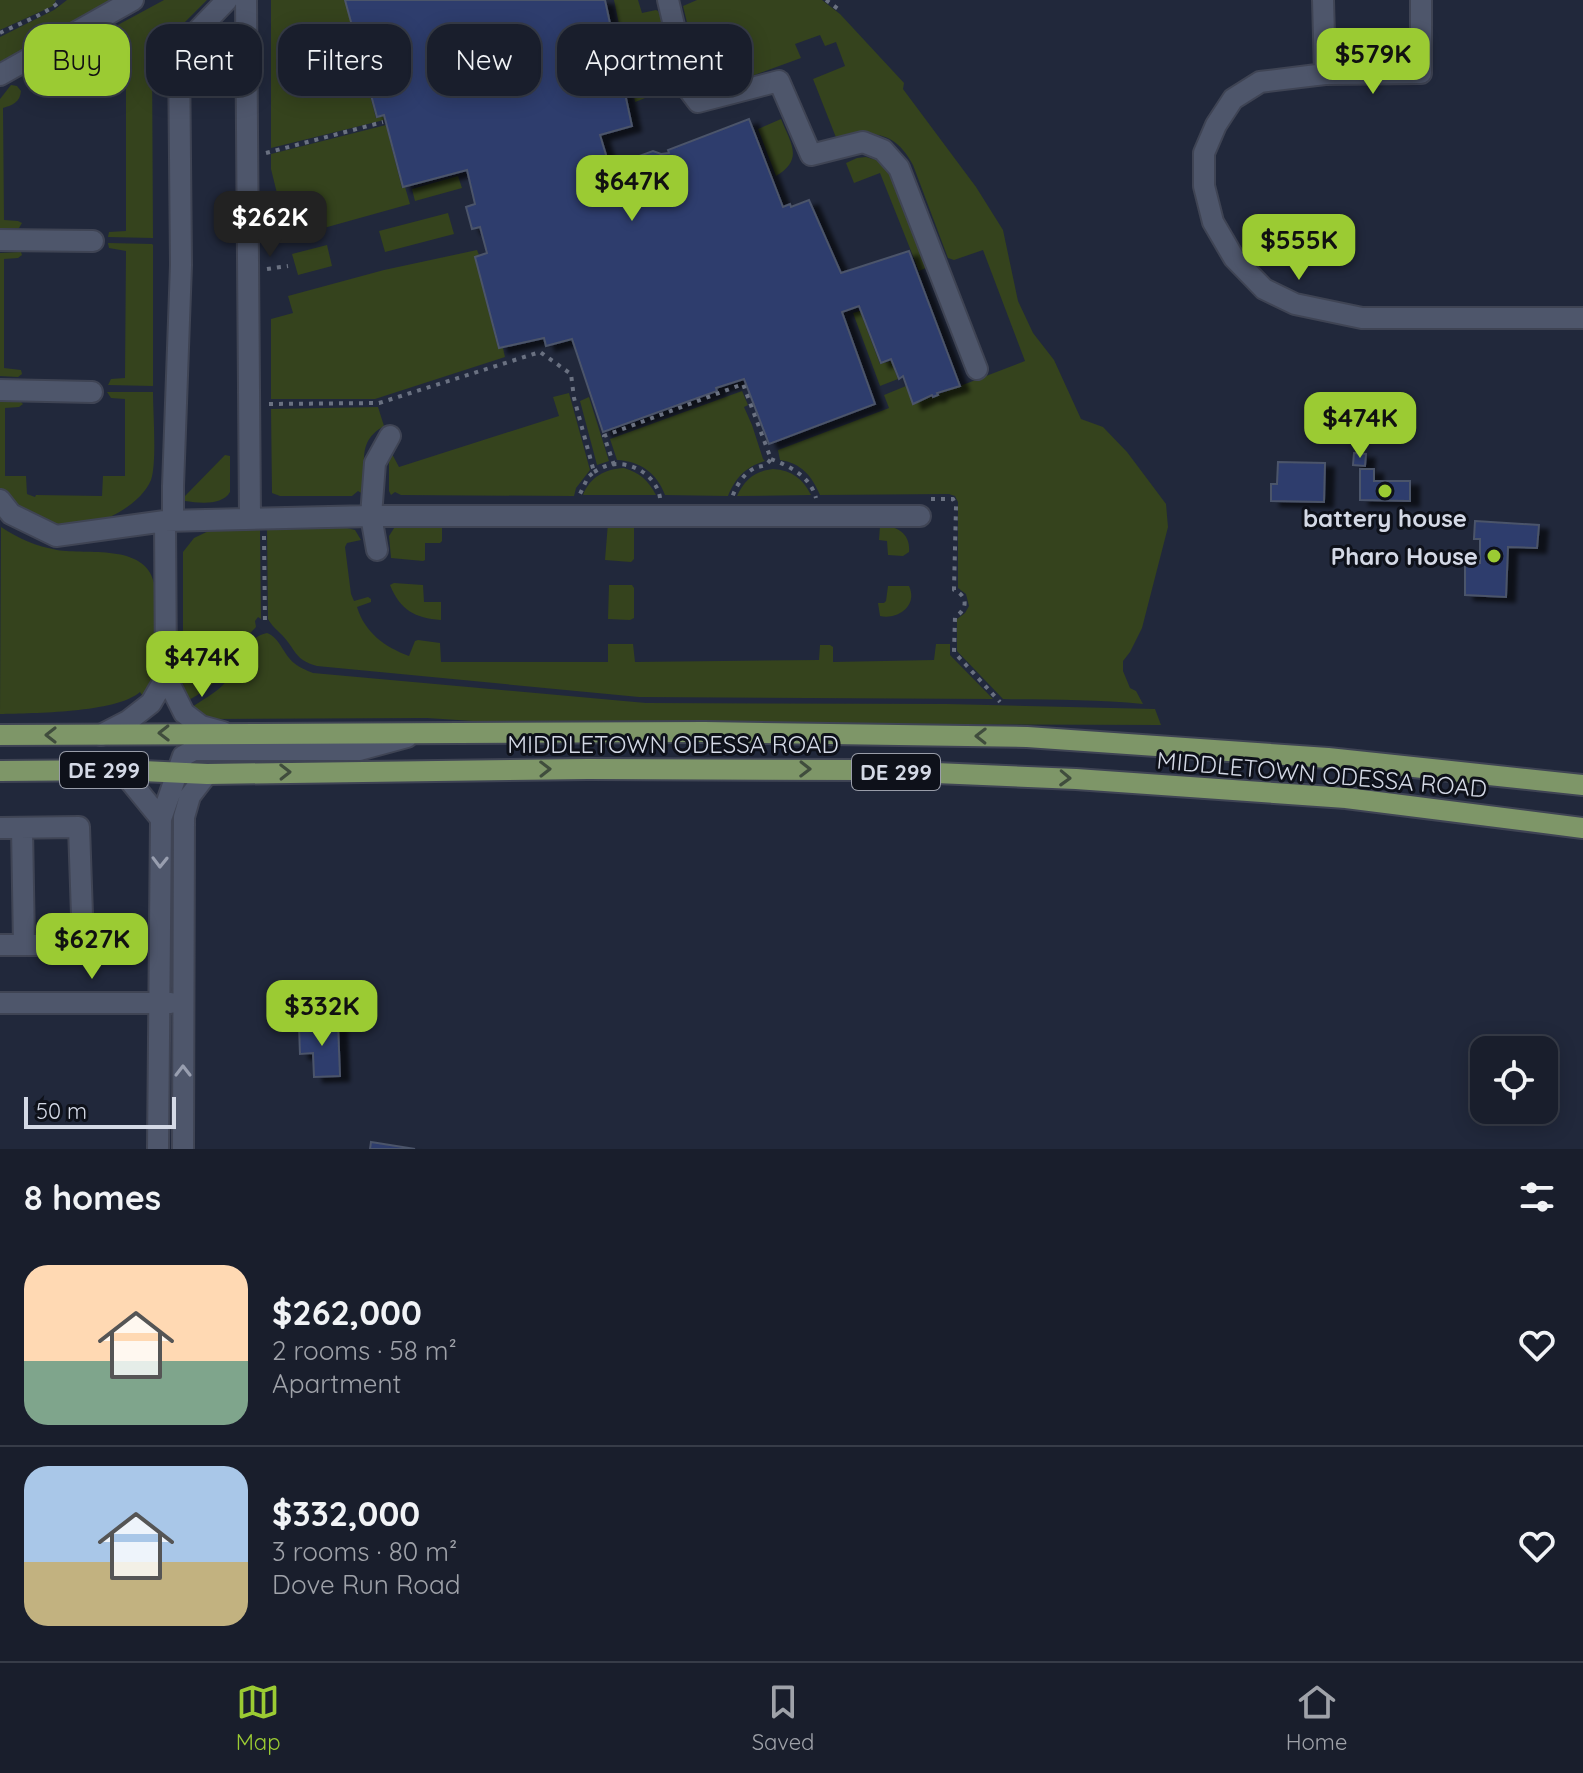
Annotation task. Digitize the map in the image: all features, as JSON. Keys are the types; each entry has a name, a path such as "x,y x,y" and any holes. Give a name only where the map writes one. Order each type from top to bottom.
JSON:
{"main road":[{"name":"MIDDLETOWN ODESSA ROAD","path":"0,735 720,732 1027,737 1328,758 1583,785"},
{"name":"MIDDLETOWN ODESSA ROAD","path":"0,771 121,770 207,774 632,769 880,771 1076,779 1346,798 1583,828"}],"street":[{"path":"0,75 133,0"},
{"path":"227,0 179,50 181,265 169,521 166,677 184,713 201,726 228,734"},
{"path":"246,0 250,519"},
{"path":"668,0 689,90 698,102 779,81 811,155 863,142 883,150 899,168 977,369"},
{"path":"1323,0 1325,74"},
{"path":"1421,0 1421,73 1325,74 1260,82 1233,99 1216,125 1204,153 1204,186 1213,222 1234,258 1264,289 1295,304 1362,318 1583,318"},
{"path":"0,240 93,241"},
{"path":"0,390 92,392"},
{"path":"377,550 371,516 375,463 390,436"},
{"path":"0,500 11,514 56,536 169,521 371,516 920,516"},
{"path":"101,735 128,721 151,703 166,677"},
{"path":"158,1149 161,819 183,756 194,750 359,750 422,733"},
{"path":"121,770 161,819"},
{"path":"183,1149 184,817 190,796 207,774"},
{"path":"0,828 79,827 83,945 0,945"},
{"path":"22,828 24,945"},
{"path":"0,1003 183,1003"}],"path":[{"path":"0,33 51,9 61,0"},
{"path":"826,0 841,11"},
{"path":"266,153 383,122"},
{"path":"267,269 288,266"},
{"path":"267,404 379,403 540,352 571,374 574,398 594,472"},
{"path":"771,459 807,479 816,500"},
{"path":"591,499 577,499 594,472 607,465 619,464 646,473 661,498 647,498"}],"green space":[{"path":"0,0 56,0 53,6 0,30"},
{"path":"67,0 115,0 70,24 26,24"},
{"path":"164,0 207,0 183,24 146,24 146,96 152,96 153,238 108,237 109,232 126,231 126,96 130,96 130,24 120,24"},
{"path":"271,0 345,0 351,24 278,24 278,96 370,96 376,118 383,116 384,120 271,148"},
{"path":"614,0 638,0 642,13 658,11 663,24 619,24"},
{"path":"697,0 822,0 840,14 904,83 903,89 976,187 1003,230 1018,301 1033,333 1054,360 1081,419 1103,427 1127,452 1166,504 1168,527 1142,628 1123,661 1123,671 1130,688 1136,691 1143,704 1003,699 957,651 957,619 969,606 966,594 958,588 958,502 955,496 820,495 805,472 794,464 780,460 778,450 889,408 884,395 906,386 913,404 1025,361 983,250 954,260 948,258 906,154 890,139 881,136 861,134 837,140 813,79 845,66 836,42 825,46 820,35 795,44 801,58 752,76 752,24 687,24 683,6"},
{"path":"24,25 24,49 0,65 0,37"},
{"path":"11,85 21,91 15,102 3,108 4,220 22,223 19,228 0,228 0,99"},
{"path":"634,96 649,96 647,97 635,102"},
{"path":"781,119 793,157 785,170 776,176 758,129"},
{"path":"386,125 402,188 405,187 410,204 288,238 271,169 271,154"},
{"path":"866,157 883,162 890,168 928,267 919,271 880,173 854,183 846,163"},
{"path":"458,176 462,188 415,201 412,189"},
{"path":"448,213 454,234 385,252 379,231"},
{"path":"108,243 153,245 153,386 108,385 111,379 125,378 126,251 109,248"},
{"path":"327,245 332,266 298,275 292,254"},
{"path":"477,250 479,255 475,257 498,348 503,348 505,357 375,399 271,399 271,319 293,313 288,296 384,270"},
{"path":"21,252 18,258 4,259 4,368 21,370 22,374 18,377 0,376 0,253"},
{"path":"860,311 880,364 891,361 898,379 880,386 853,313"},
{"path":"742,391 748,405 744,407 765,461 742,474 728,496 665,495 647,470 617,460 610,439"},
{"path":"107,392 153,392 154,462 151,480 144,491 122,511 92,524 63,527 28,515 0,489 0,401 20,401 23,404 5,408 5,476 26,476 27,494 35,497 102,496 103,476 125,476 125,399 111,398"},
{"path":"569,393 590,470 576,488 574,496 401,495 395,492 391,495 391,452 399,467 559,416 553,397"},
{"path":"589,397 609,461 597,465 580,401"},
{"path":"378,407 384,426 365,448 363,494 358,491 352,496 280,496 272,493 271,409"},
{"path":"225,455 230,456 230,492 222,500 185,501 185,496"},
{"path":"624,468 643,478 656,495 583,495 599,475"},
{"path":"773,469 796,476 811,495 737,496 751,477"},
{"path":"608,523 632,525 634,528 634,559 631,562 605,560"},
{"path":"396,525 442,526 442,541 425,543 423,561 391,558 389,536"},
{"path":"880,526 902,532 908,540 909,552 903,556 888,555 887,541 879,540"},
{"path":"1,527 28,542 49,548 127,556 148,570 155,592 155,658 154,674 144,698 140,692 128,699 94,708 0,714"},
{"path":"217,527 260,527 261,619 258,617 255,621 256,627 223,674 187,701 183,684 183,552 194,538"},
{"path":"267,528 355,530 361,540 347,543 345,547 354,601 371,599 371,602 357,607 365,624 384,643 409,656 418,640 440,643 441,662 608,662 608,644 633,644 635,662 819,660 820,645 833,647 833,662 934,660 936,644 950,644 950,655 993,699 639,697 317,666 299,657 268,619"},
{"path":"390,585 423,585 424,602 441,602 441,620 423,617 404,607"},
{"path":"609,585 632,585 634,618 608,619"},
{"path":"888,586 909,586 911,599 900,613 880,616 878,603 886,601"},
{"path":"267,633 294,663 313,673 646,703 947,704 1155,709 1161,725 503,723 427,718 212,719 196,712 192,707 223,685 252,641"}],"building":[{"path":"345,0 605,0 610,24 557,24 557,96 626,96 632,126 600,135 610,168 653,151 669,153 668,150 749,119 783,207 809,200 841,273 909,251 960,386 913,404 903,376 899,379 891,359 881,363 859,306 842,312 875,404 769,444 744,379 603,432 572,339 546,346 544,338 499,348 475,257 487,253 480,227 472,229 466,207 475,204 467,170 403,187 384,115 377,117 371,96 411,96 411,24 352,24"},
{"path":"1354,453 1366,454 1365,466 1353,465"},
{"path":"1278,462 1325,463 1324,502 1271,501 1271,484 1277,484"},
{"name":"battery house","path":"1360,469 1374,469 1374,481 1410,481 1410,501 1360,500"},
{"name":"Pharo House","path":"1475,521 1539,525 1537,548 1508,547 1506,597 1465,595 1465,564 1480,563 1480,539 1474,539"},
{"path":"338,1024 340,1076 314,1077 313,1053 300,1054 299,1026"},
{"path":"371,1142 415,1149 370,1149"}],"place":[{"name":"battery house","path":"1385,491"},
{"name":"Pharo House","path":"1494,556"}]}
